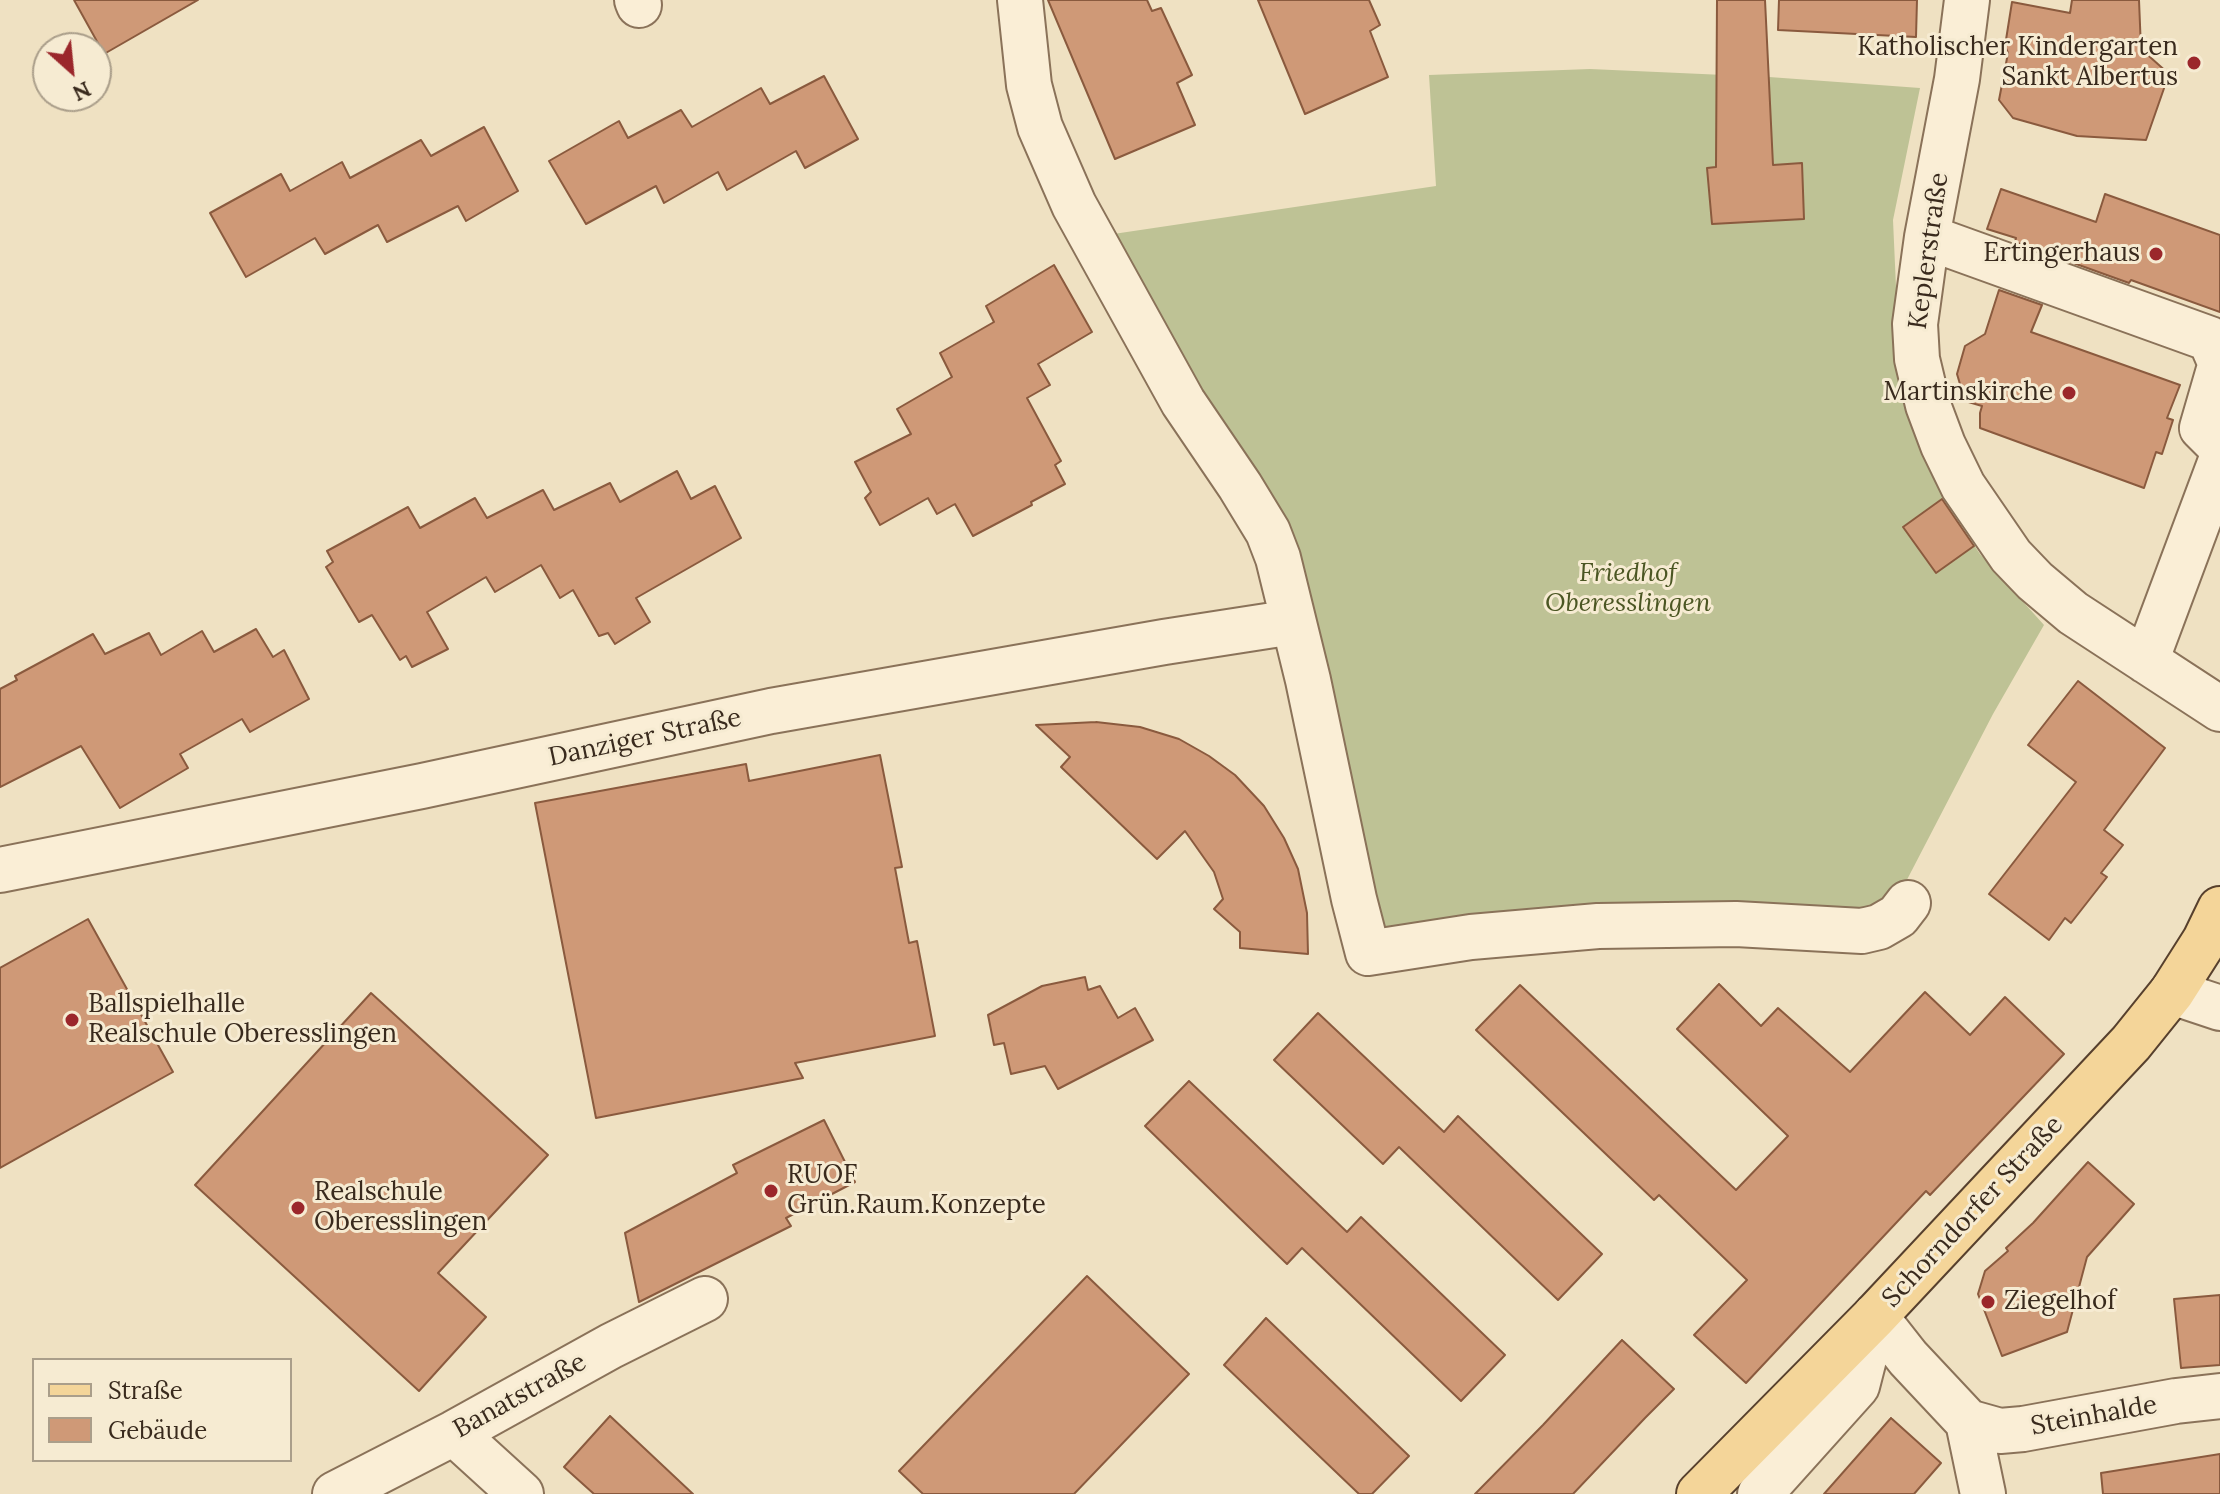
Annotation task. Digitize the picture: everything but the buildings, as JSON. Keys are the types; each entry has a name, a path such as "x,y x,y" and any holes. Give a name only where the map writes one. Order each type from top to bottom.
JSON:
{"main road":[{"name":"Schorndorfer Straße","path":"1699,1494 1875,1316 2131,1043 2172,992 2205,940 2220,909"}],"street":[{"path":"1020,0 1029,85 1040,127 1074,205 1183,402 1268,532 1278,558 1368,953 1471,937 1598,926 1736,924 1862,931 1879,927 1898,916 1908,903"},
{"name":"Keplerstraße","path":"1967,0 1957,79 1927,237 1915,324 1917,359 1928,405 1963,486 2011,556 2035,581 2073,613 2220,709"},
{"path":"1927,237 2210,339 2220,364 2202,428 2220,446"},
{"path":"2146,661 2220,463"},
{"name":"Danziger Straße","path":"0,870 422,786 771,711 1293,622"},
{"path":"2172,992 2220,1008"},
{"name":"Banatstraße","path":"335,1494 705,1299"},
{"path":"1875,1316 1908,1358 1968,1422 1983,1494"},
{"path":"1760,1494 1857,1386 1875,1316"},
{"name":"Steinhalde","path":"1968,1422 2000,1431 2023,1429 2220,1396"},
{"path":"454,1433 521,1494"}],"green space":[{"name":"Friedhof Oberesslingen","path":"1590,69 1920,88 1893,220 1899,354 1909,410 1943,499 1980,554 2044,625 1993,714 1898,897 1864,921 1373,945 1279,534 1100,236 1436,186 1429,75"}],"place":[{"name":"Katholischer Kindergarten Sankt Albertus","path":"2194,63"},
{"name":"Ertingerhaus","path":"2156,254"},
{"name":"Martinskirche","path":"2069,393"},
{"name":"Ballspielhalle Realschule Oberesslingen","path":"72,1020"},
{"name":"RUOF Grün.Raum.Konzepte","path":"771,1191"},
{"name":"Realschule Oberesslingen","path":"298,1208"},
{"name":"Ziegelhof","path":"1988,1302"}]}
